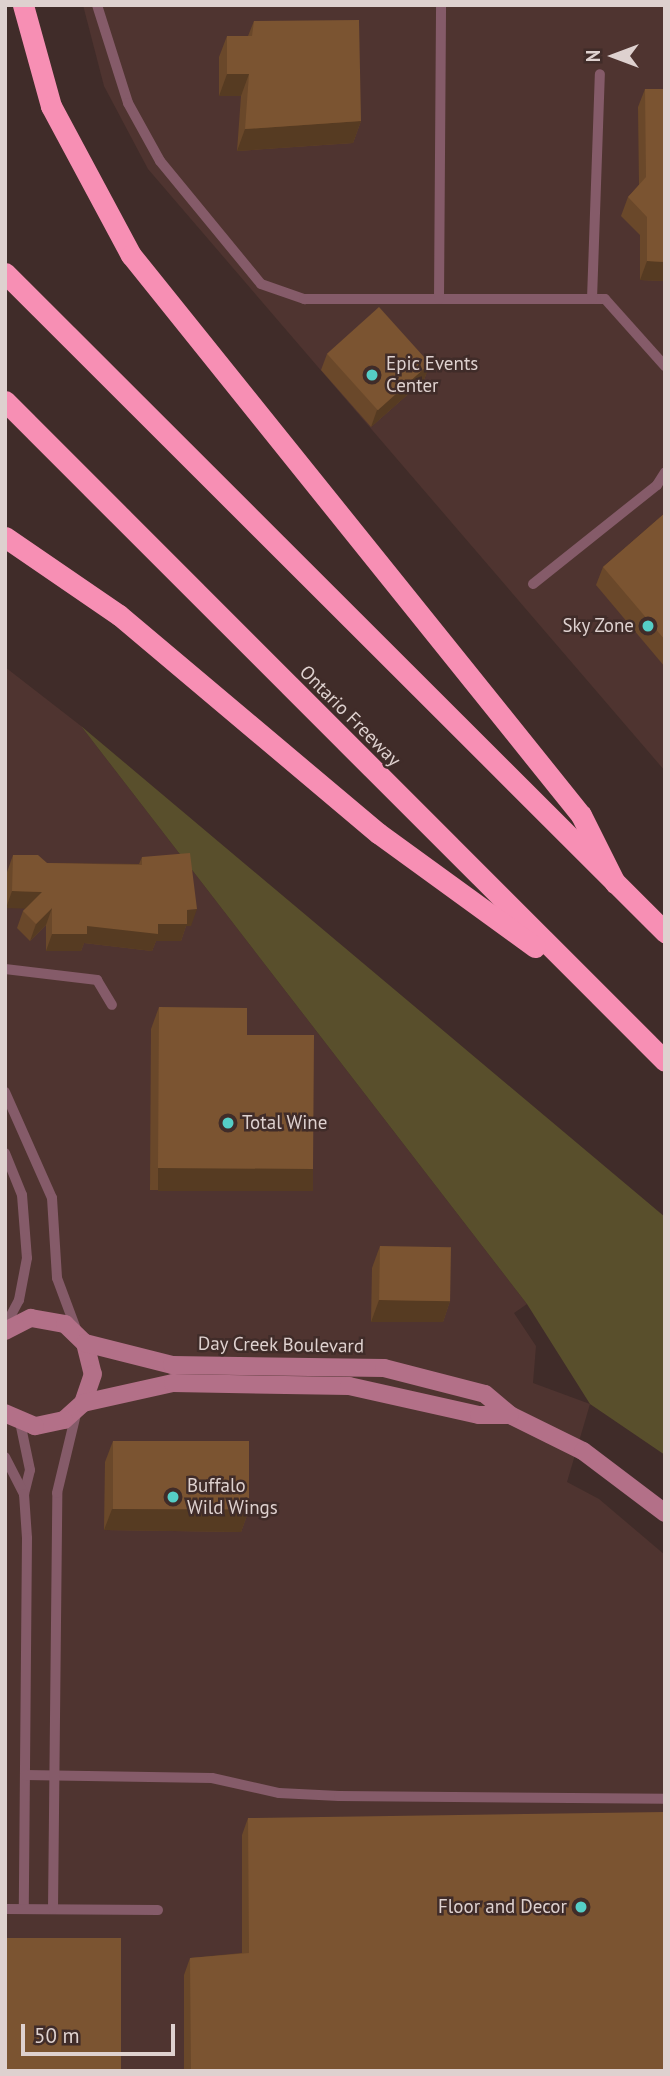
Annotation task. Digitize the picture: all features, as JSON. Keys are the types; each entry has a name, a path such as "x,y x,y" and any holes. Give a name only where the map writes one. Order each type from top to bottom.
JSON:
{"highway":[{"path":"23,5 51,106 131,256 581,815 615,883"},
{"path":"5,273 665,932"},
{"name":"Ontario Freeway","path":"5,401 665,1060"},
{"path":"5,537 119,615 378,833 588,986"}],"street":[{"name":"Day Creek Boulevard","path":"5,1328 31,1318 49,1318 82,1339 172,1365 384,1368 485,1394 510,1415 583,1451 665,1513"},
{"path":"80,1407 93,1374 82,1339"},
{"name":"Day Creek Boulevard","path":"13,1418 50,1425 80,1407 173,1383 349,1386 479,1415 510,1415"}],"lane":[{"path":"97,5 128,103 160,161 261,284 304,299 593,299 615,305 665,366"},
{"path":"439,299 441,5"},
{"path":"593,299 600,74"},
{"path":"533,584 657,485 665,472"},
{"path":"5,969 88,977 108,991 112,1005"},
{"path":"5,1092 52,1198 57,1278 82,1339"},
{"path":"5,1153 22,1195 27,1258 19,1300 5,1328"},
{"path":"53,1909 58,1471 80,1407"},
{"path":"13,1418 30,1470 24,1494 24,1909"},
{"path":"5,1457 24,1494"},
{"path":"25,1775 212,1778 271,1792 339,1796 665,1798"},
{"path":"5,1909 158,1910"}],"shaded area":[{"path":"83,5 665,5 665,771 148,169 104,86"},
{"path":"5,667 81,726 527,1304 514,1313 536,1346 533,1383 590,1404 567,1482 599,1499 665,1555 665,2071 5,2071"},
{"path":"81,726 665,1217 665,1455 590,1404 527,1304"}],"building":[{"path":"359,20 361,121 245,129 249,74 227,74 227,36 252,36 254,21"},
{"path":"645,89 665,89 665,262 647,261 647,217 628,197 646,177"},
{"name":"Epic Events Center","path":"379,307 430,363 378,410 327,354"},
{"name":"Sky Zone","path":"665,513 665,640 603,567"},
{"path":"190,853 197,909 187,910 187,924 158,924 158,934 87,926 87,934 52,934 52,908 36,924 23,911 42,892 12,891 13,855 38,855 47,863 142,865 142,857"},
{"name":"Total Wine","path":"159,1007 247,1008 247,1035 314,1035 313,1169 158,1168"},
{"path":"380,1246 451,1247 450,1301 379,1300"},
{"name":"Buffalo Wild Wings","path":"113,1441 249,1441 249,1509 113,1509"},
{"path":"665,1812 665,2071 191,2071 190,1958 249,1953 248,1818"},
{"path":"5,1938 121,1938 121,2071 5,2071"}],"place":[{"name":"Epic Events Center","path":"372,375"},
{"name":"Sky Zone","path":"648,626"},
{"name":"Total Wine","path":"228,1123"},
{"name":"Buffalo Wild Wings","path":"173,1497"},
{"name":"Floor and Decor","path":"581,1907"}]}
